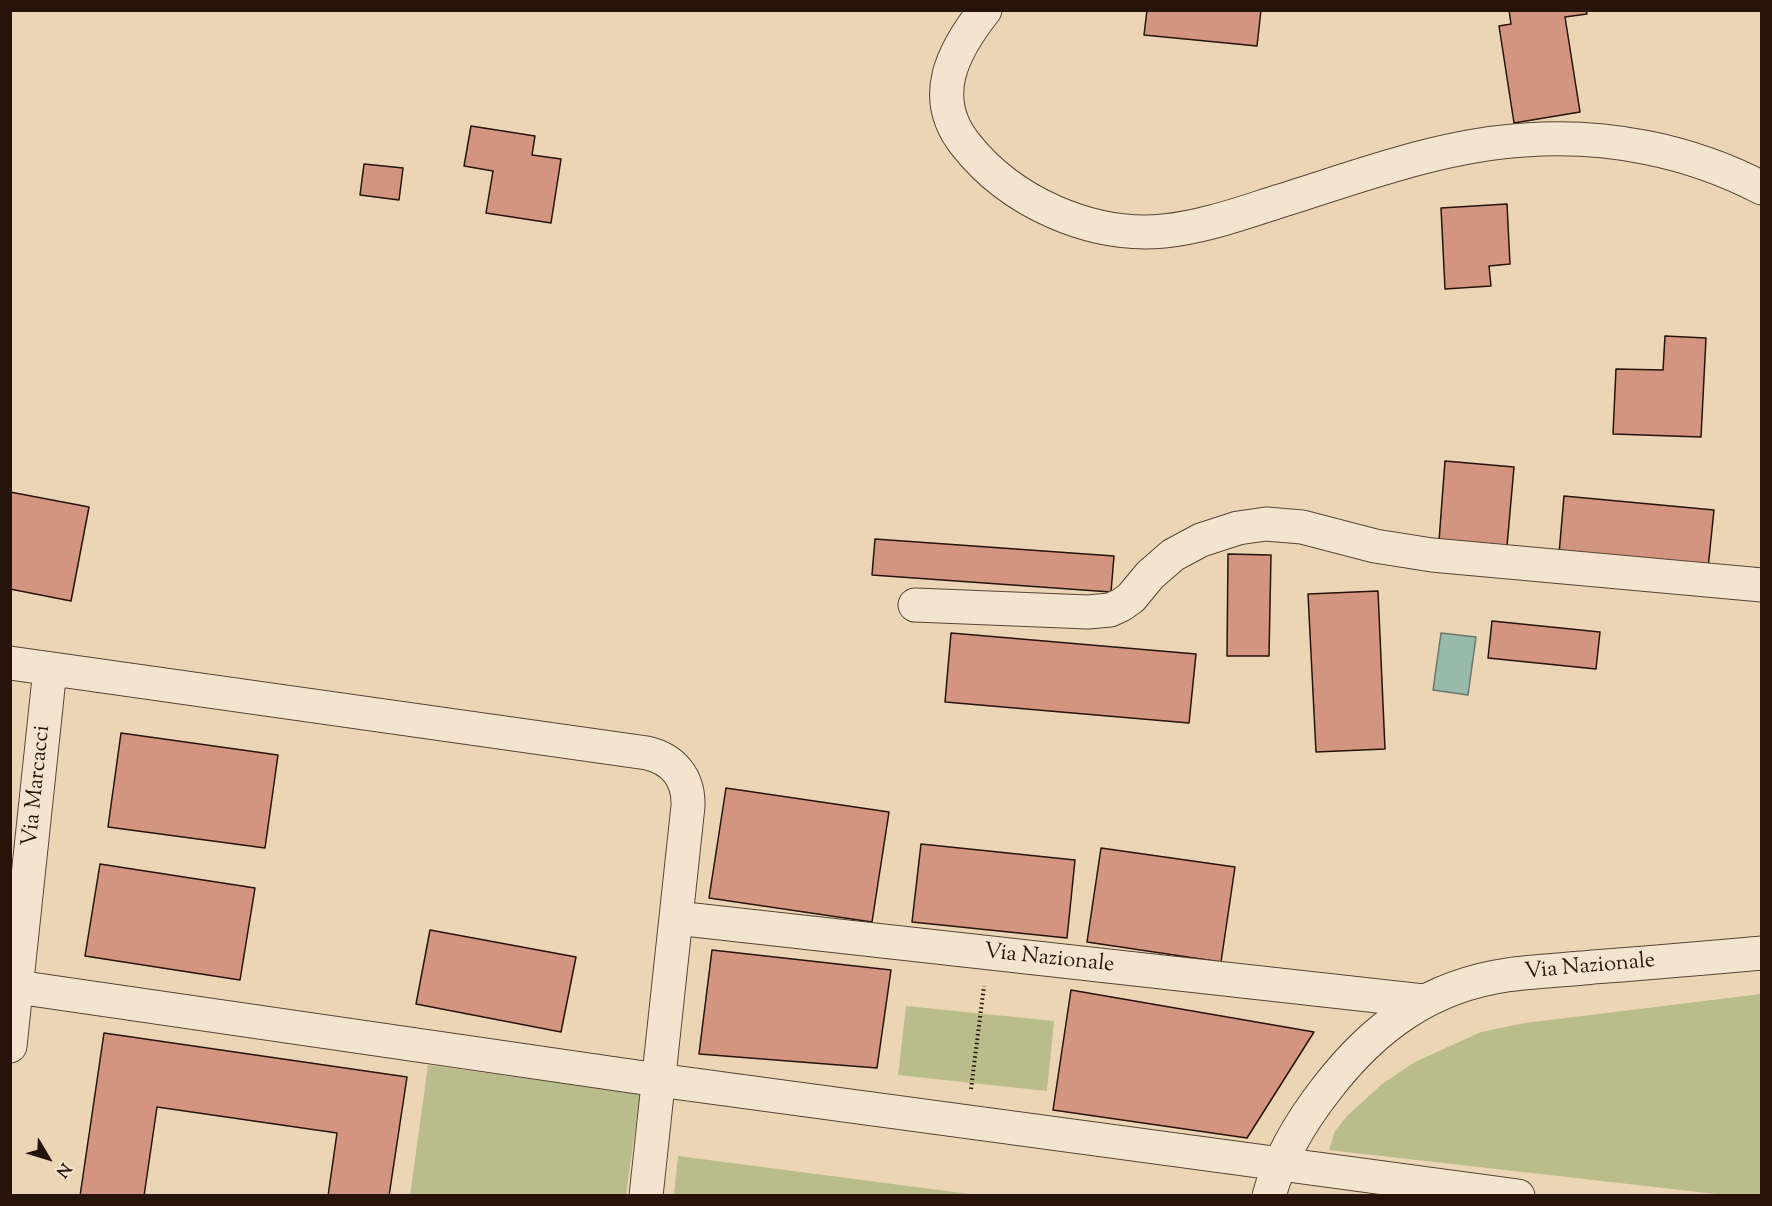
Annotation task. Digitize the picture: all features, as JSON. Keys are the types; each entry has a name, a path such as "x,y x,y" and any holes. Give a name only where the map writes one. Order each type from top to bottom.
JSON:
{"street":[{"path":"985,10 957,51 950,66 947,97 954,128 975,156 1016,190 1055,213 1101,226 1143,232 1207,224 1413,160 1478,145 1526,140 1584,139 1640,146 1716,167 1761,188"},
{"path":"915,605 1088,612 1110,610 1131,598 1150,575 1173,555 1229,531 1266,524 1302,527 1375,546 1432,555 1761,585"},
{"path":"10,663 646,753 662,758 678,770 683,777 688,797 646,1196"},
{"name":"Via Marcacci","path":"10,1046 50,669"},
{"name":"Via Nazionale","path":"676,918 1423,1001"},
{"name":"Via Nazionale","path":"1269,1196 1280,1164 1301,1124 1347,1063 1390,1023 1423,1001 1465,984 1507,975 1761,953"},
{"path":"16,987 658,1080 1518,1196"}],"path":[{"path":"967,1122 988,953"}],"green space":[{"path":"1761,994 1761,1195 1725,1195 1329,1150 1335,1131 1347,1116 1382,1084 1415,1062 1481,1032 1525,1023"},
{"path":"906,1006 1054,1021 1047,1091 898,1075"},
{"path":"428,1065 640,1094 626,1195 410,1196"},
{"path":"678,1156 977,1195 674,1195"}],"shaded area":[{"path":"1441,633 1476,637 1468,695 1433,690"}],"building":[{"path":"1147,10 1261,10 1257,46 1144,35"},
{"path":"1509,10 1586,10 1587,14 1565,17 1580,112 1514,123 1499,26 1511,24"},
{"path":"471,126 535,136 532,155 561,159 551,223 486,213 493,171 464,166"},
{"path":"364,164 403,168 399,200 360,195"},
{"path":"1507,204 1510,264 1489,266 1491,286 1445,289 1441,208"},
{"path":"1665,336 1706,338 1701,437 1613,434 1616,369 1663,370"},
{"path":"1445,461 1514,467 1507,546 1439,541"},
{"path":"10,492 89,507 71,601 10,589"},
{"path":"1564,496 1714,510 1708,568 1559,554"},
{"path":"875,539 1114,556 1111,592 872,575"},
{"path":"1228,554 1271,555 1269,656 1227,656"},
{"path":"1378,591 1385,749 1316,752 1308,594"},
{"path":"1492,621 1600,632 1596,669 1488,658"},
{"path":"951,633 1196,654 1189,723 945,702"},
{"path":"121,733 278,755 265,848 108,827"},
{"path":"726,788 889,812 872,922 709,898"},
{"path":"921,844 1075,860 1067,938 912,922"},
{"path":"1101,848 1235,867 1221,962 1087,942"},
{"path":"100,864 255,888 240,980 85,956"},
{"path":"430,930 576,957 561,1032 416,1004"},
{"path":"712,950 891,970 877,1068 699,1054"},
{"path":"1071,990 1314,1032 1247,1138 1053,1110"},
{"path":"104,1033 407,1077 389,1196 328,1196 337,1133 157,1107 144,1196 80,1196"}]}
